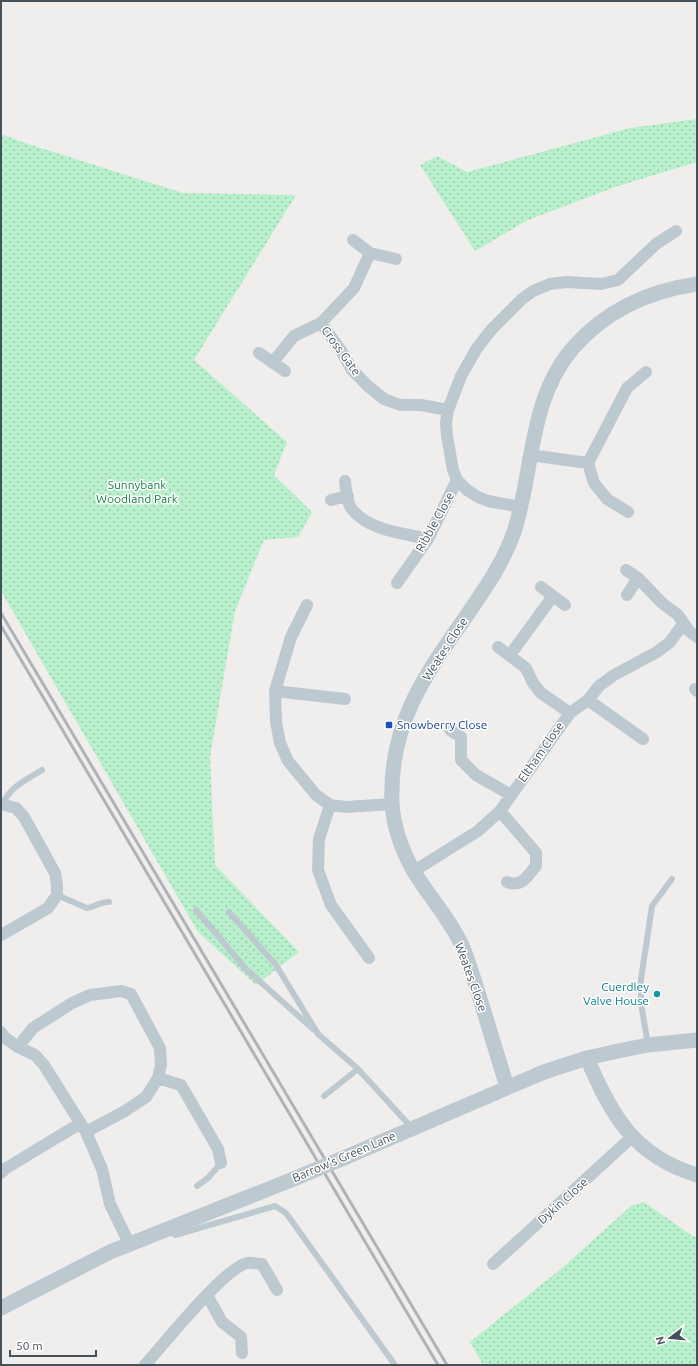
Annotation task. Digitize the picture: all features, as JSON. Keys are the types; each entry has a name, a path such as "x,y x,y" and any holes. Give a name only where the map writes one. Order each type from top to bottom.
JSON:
{"street":[{"path":"521,507 488,501 467,490 458,480 450,457 446,436 446,423 448,410 461,376 477,348 492,329 522,299 533,291 550,284 566,282 601,284 618,280 656,244 676,231"},
{"path":"353,240 370,253 396,259"},
{"path":"272,362 294,336 321,323 354,288 370,253"},
{"name":"Weates Close","path":"507,1087 463,950 451,925 414,871 404,853 398,835 392,804 392,780 400,733 411,703 436,659 490,583 504,557 514,532 521,507 540,408 559,367 567,355 589,331 609,315 651,294 678,286 697,284"},
{"name":"Cross Gate","path":"321,323 342,352 352,370 384,399 400,405 421,405 448,410"},
{"path":"260,353 285,371"},
{"path":"628,512 607,499 594,483 588,464 626,388 646,372"},
{"path":"530,455 588,464"},
{"name":"Ribble Close","path":"397,583 428,539 458,480"},
{"path":"345,481 350,508 366,522 428,539"},
{"path":"331,500 348,496"},
{"path":"626,570 638,578 662,603 678,615 689,631 697,638"},
{"path":"627,595 638,578"},
{"path":"541,587 565,605"},
{"path":"510,656 553,596"},
{"path":"307,605 291,637 275,691 276,722 280,743 288,761 316,795 330,805 346,807 392,804"},
{"name":"Eltham Close","path":"414,871 478,831 500,811 570,713 588,700 598,686 614,675 657,652 670,642 684,624"},
{"path":"498,647 526,668 533,683 541,693 570,713"},
{"path":"275,691 345,699"},
{"path":"588,700 643,738"},
{"path":"450,730 461,737 460,760 476,775 511,795"},
{"path":"1,934 48,908 57,895 55,873 24,817 16,808 2,804"},
{"path":"330,805 319,839 318,870 331,905 369,958"},
{"path":"500,811 536,853 536,866 521,884 515,885 507,882"},
{"path":"1,1174 5,1169 31,1153 84,1128 125,1111 146,1097 158,1078 161,1065 160,1048 131,994 121,991 90,995 72,1003 32,1028 18,1047"},
{"path":"1,1032 4,1037 18,1047 35,1056 44,1065 84,1128 102,1169 110,1204 129,1243"},
{"name":"Barrow's Green Lane","path":"1,1308 129,1243 167,1230 296,1178 544,1072 587,1058 648,1045 697,1040"},
{"path":"587,1058 601,1091 615,1114 632,1137 665,1162 697,1175"},
{"path":"158,1078 181,1085 218,1149 220,1163"},
{"name":"Dykin Close","path":"493,1264 632,1137"},
{"path":"145,1365 207,1295 232,1271 248,1262 262,1264 277,1290"},
{"path":"207,1295 222,1322 241,1337 242,1353"}],"lane":[{"path":"2,804 10,791 42,770"},
{"path":"648,1045 641,1003 641,979 652,906 672,878"},
{"path":"57,895 87,908 96,906 105,901 109,902"},
{"path":"196,910 246,969 358,1069 412,1128"},
{"path":"229,912 276,965 318,1034"},
{"path":"324,1096 358,1069"},
{"path":"197,1186 208,1178 220,1163"},
{"path":"167,1230 175,1235 275,1206 286,1213 395,1365"}],"green space":[{"path":"697,119 697,162 615,187 528,220 475,251 420,165 437,156 467,172 630,128"},
{"name":"Sunnybank Woodland Park","path":"1,134 183,193 296,195 194,360 287,442 274,475 312,512 298,537 264,540 235,611 210,757 215,865 299,952 256,985 198,932 1,591"},
{"path":"644,1202 694,1237 697,1237 697,1365 483,1365 470,1342 562,1268 631,1206"}],"railway":[{"path":"1,613 447,1365"},
{"path":"1,626 438,1365"}],"place":[{"name":"Snowberry Close","path":"389,725"},
{"name":"Cuerdley Valve House","path":"657,994"}]}
